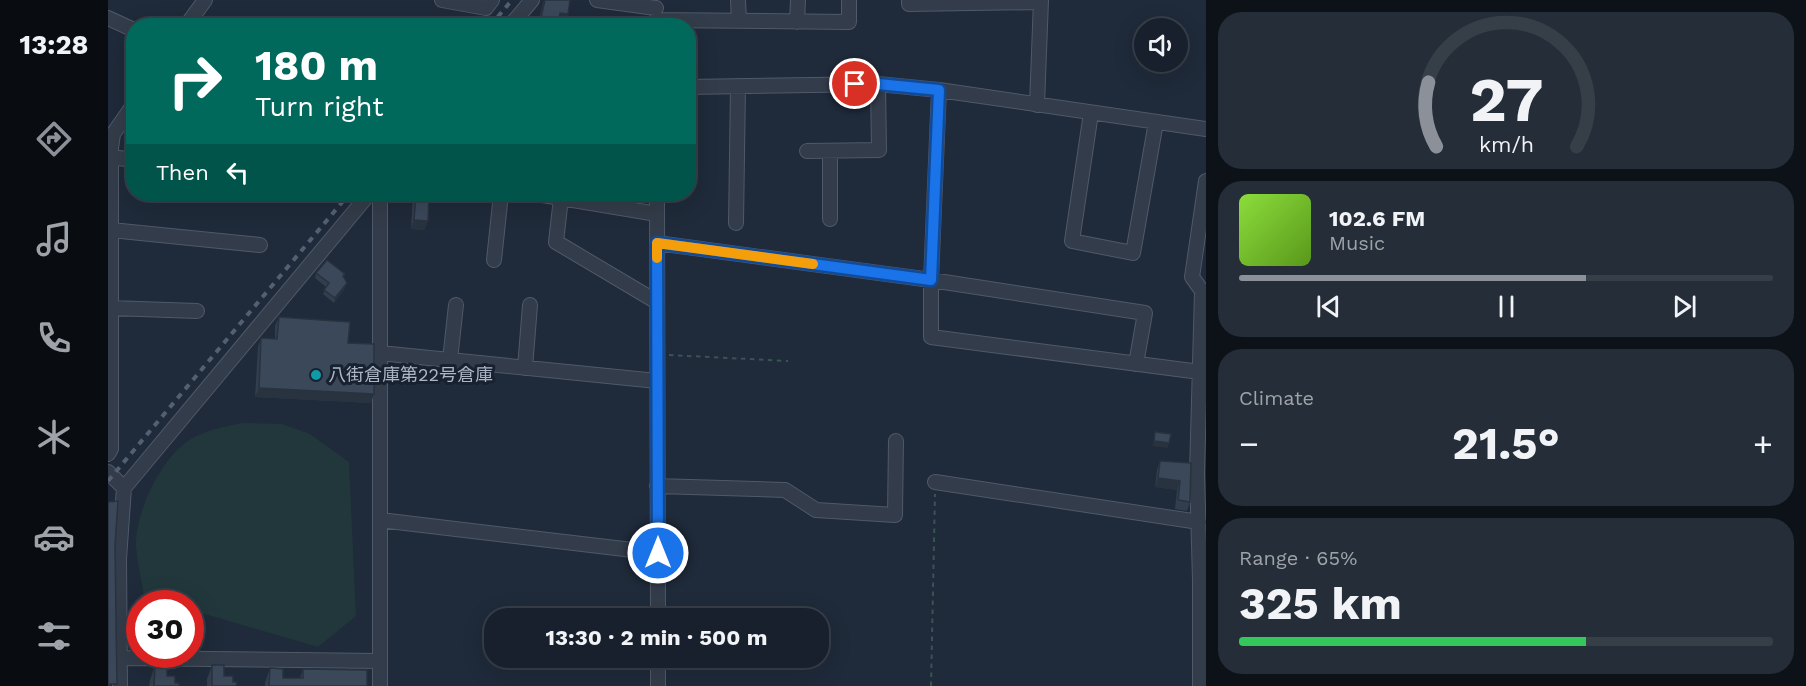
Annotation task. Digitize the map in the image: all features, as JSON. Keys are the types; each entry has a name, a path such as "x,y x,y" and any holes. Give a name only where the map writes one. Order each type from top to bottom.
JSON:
{"street":[{"path":"192,18 205,0"},
{"path":"442,0 486,8 492,0"},
{"path":"517,18 532,0"},
{"path":"597,0 656,13 739,21 797,22 849,22 849,0"},
{"path":"738,0 739,21"},
{"path":"797,22 798,0"},
{"path":"909,0 909,4 1041,1 1037,105"},
{"path":"108,18 126,26"},
{"path":"807,151 879,150 878,84"},
{"path":"696,87 878,84 939,90 1206,129"},
{"path":"736,223 738,87"},
{"path":"939,90 931,280 931,337 1200,372"},
{"path":"1092,113 1072,241 1133,254 1156,122"},
{"path":"108,454 111,449 111,158 113,134 126,115"},
{"path":"830,151 830,219"},
{"path":"111,158 126,159"},
{"path":"1200,686 1203,581 1197,473 1204,292 1192,277 1206,181"},
{"path":"120,686 119,559 124,488 363,201"},
{"path":"380,201 380,686"},
{"path":"495,260 500,201"},
{"path":"561,201 556,242 657,302"},
{"path":"579,201 657,214"},
{"path":"657,201 658,608"},
{"path":"111,230 260,245"},
{"path":"657,243 931,280 1145,313 1136,364"},
{"path":"450,360 456,305"},
{"path":"525,368 530,305"},
{"path":"111,308 197,310"},
{"path":"380,353 657,381"},
{"path":"657,486 785,490 816,510 895,515 896,441"},
{"path":"108,472 124,488"},
{"path":"935,482 1199,522"},
{"path":"380,520 658,553"},
{"path":"120,658 380,661"},
{"path":"658,668 658,686"}],"path":[{"path":"657,354 788,361"},
{"path":"931,686 935,482"}],"green space":[{"path":"242,423 282,424 310,434 349,462 356,616 318,647 204,614 204,590 143,590 136,546 140,519 150,490 175,452 191,439 212,430"}],"building":[{"path":"545,0 570,0 568,14 560,13 559,18 541,18"},
{"path":"415,201 429,201 428,221 414,220"},
{"path":"327,260 345,274 343,276 347,283 335,298 324,290 329,283 316,273"},
{"name":"八街倉庫第22号倉庫","path":"279,317 350,322 348,343 374,344 374,394 259,388 261,338 277,339"},
{"path":"1155,432 1171,434 1169,443 1154,441"},
{"path":"1160,461 1191,463 1190,502 1178,500 1180,481 1158,478"},
{"path":"118,501 115,546 117,684 108,686 108,502"},
{"path":"212,665 224,665 224,676 233,676 233,682 237,682 236,686 212,686"},
{"path":"155,668 167,668 167,676 175,676 175,683 179,683 179,686 154,686"},
{"path":"270,668 283,669 283,678 303,678 303,669 367,670 367,686 269,686"}],"railway":[{"path":"497,18 512,0"},
{"path":"108,481 343,201"}],"slow traffic":[{"path":"657,258 657,243 813,264"}],"place":[{"name":"八街倉庫第22号倉庫","path":"316,375"}],"route":[{"path":"658,553 657,243 931,280 939,90 855,84"}]}
